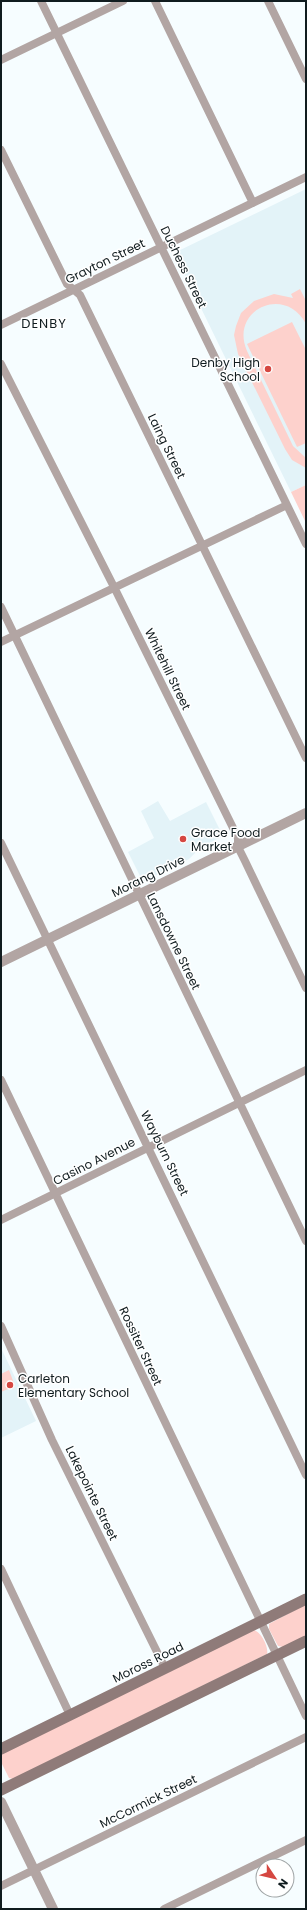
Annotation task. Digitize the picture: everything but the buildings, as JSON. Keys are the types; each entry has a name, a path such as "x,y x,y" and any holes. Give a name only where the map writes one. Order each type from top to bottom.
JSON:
{"main road":[{"name":"Moross Road","path":"1,1749 306,1599"},
{"path":"1,1790 306,1641"}],"street":[{"name":"Duchess Street","path":"41,1 306,544"},
{"path":"1,60 56,32 123,1"},
{"path":"155,1 253,203"},
{"path":"268,1 306,79"},
{"name":"Laing Street","path":"1,150 68,284 80,295 306,758"},
{"name":"Grayton Street","path":"1,325 306,177"},
{"name":"Whitehill Street","path":"1,364 114,587 238,838 238,847 306,988"},
{"path":"1,642 287,505"},
{"name":"Lansdowne Street","path":"1,607 306,1241"},
{"name":"Morang Drive","path":"1,962 306,813"},
{"name":"Wayburn Street","path":"1,843 306,1474"},
{"name":"Casino Avenue","path":"1,1220 306,1070"},
{"name":"Rossiter Street","path":"1,1080 306,1716"},
{"name":"Lakepointe Street","path":"1,1326 52,1440 165,1668"},
{"path":"1,1569 70,1715"},
{"name":"McCormick Street","path":"1,1886 306,1737"},
{"path":"1,1802 53,1909"},
{"path":"164,1909 306,1840"}],"shaded area":[{"name":"Denby High School","path":"306,189 306,485 291,492 174,253"},
{"path":"300,289 306,301 306,324 297,312 285,306 273,304 262,307 252,314 246,324 244,336 247,351 293,446 306,458 306,468 292,460 285,449 238,354 234,335 241,313 254,301 274,294 293,298 291,294"},
{"path":"292,322 306,350 306,443 297,447 247,344"},
{"path":"306,485 306,523 291,492"},
{"path":"158,801 170,821 206,802 223,836 201,847 189,859 143,882 128,852 154,838 141,811"},
{"name":"Carleton Elementary School","path":"1,1348 36,1421 1,1438"},
{"path":"9,1370 15,1386 1,1392 1,1374"},
{"path":"306,1604 306,1636 283,1647 278,1646 269,1629 269,1624"},
{"path":"254,1630 257,1631 264,1640 267,1648 267,1654 13,1779 9,1778 1,1762 1,1755 4,1752"}],"place":[{"name":"Denby High School","path":"268,369"},
{"name":"Grace Food Market","path":"183,839"},
{"name":"Carleton Elementary School","path":"10,1385"}],"district":[{"name":"DENBY","path":"44,323"}]}
